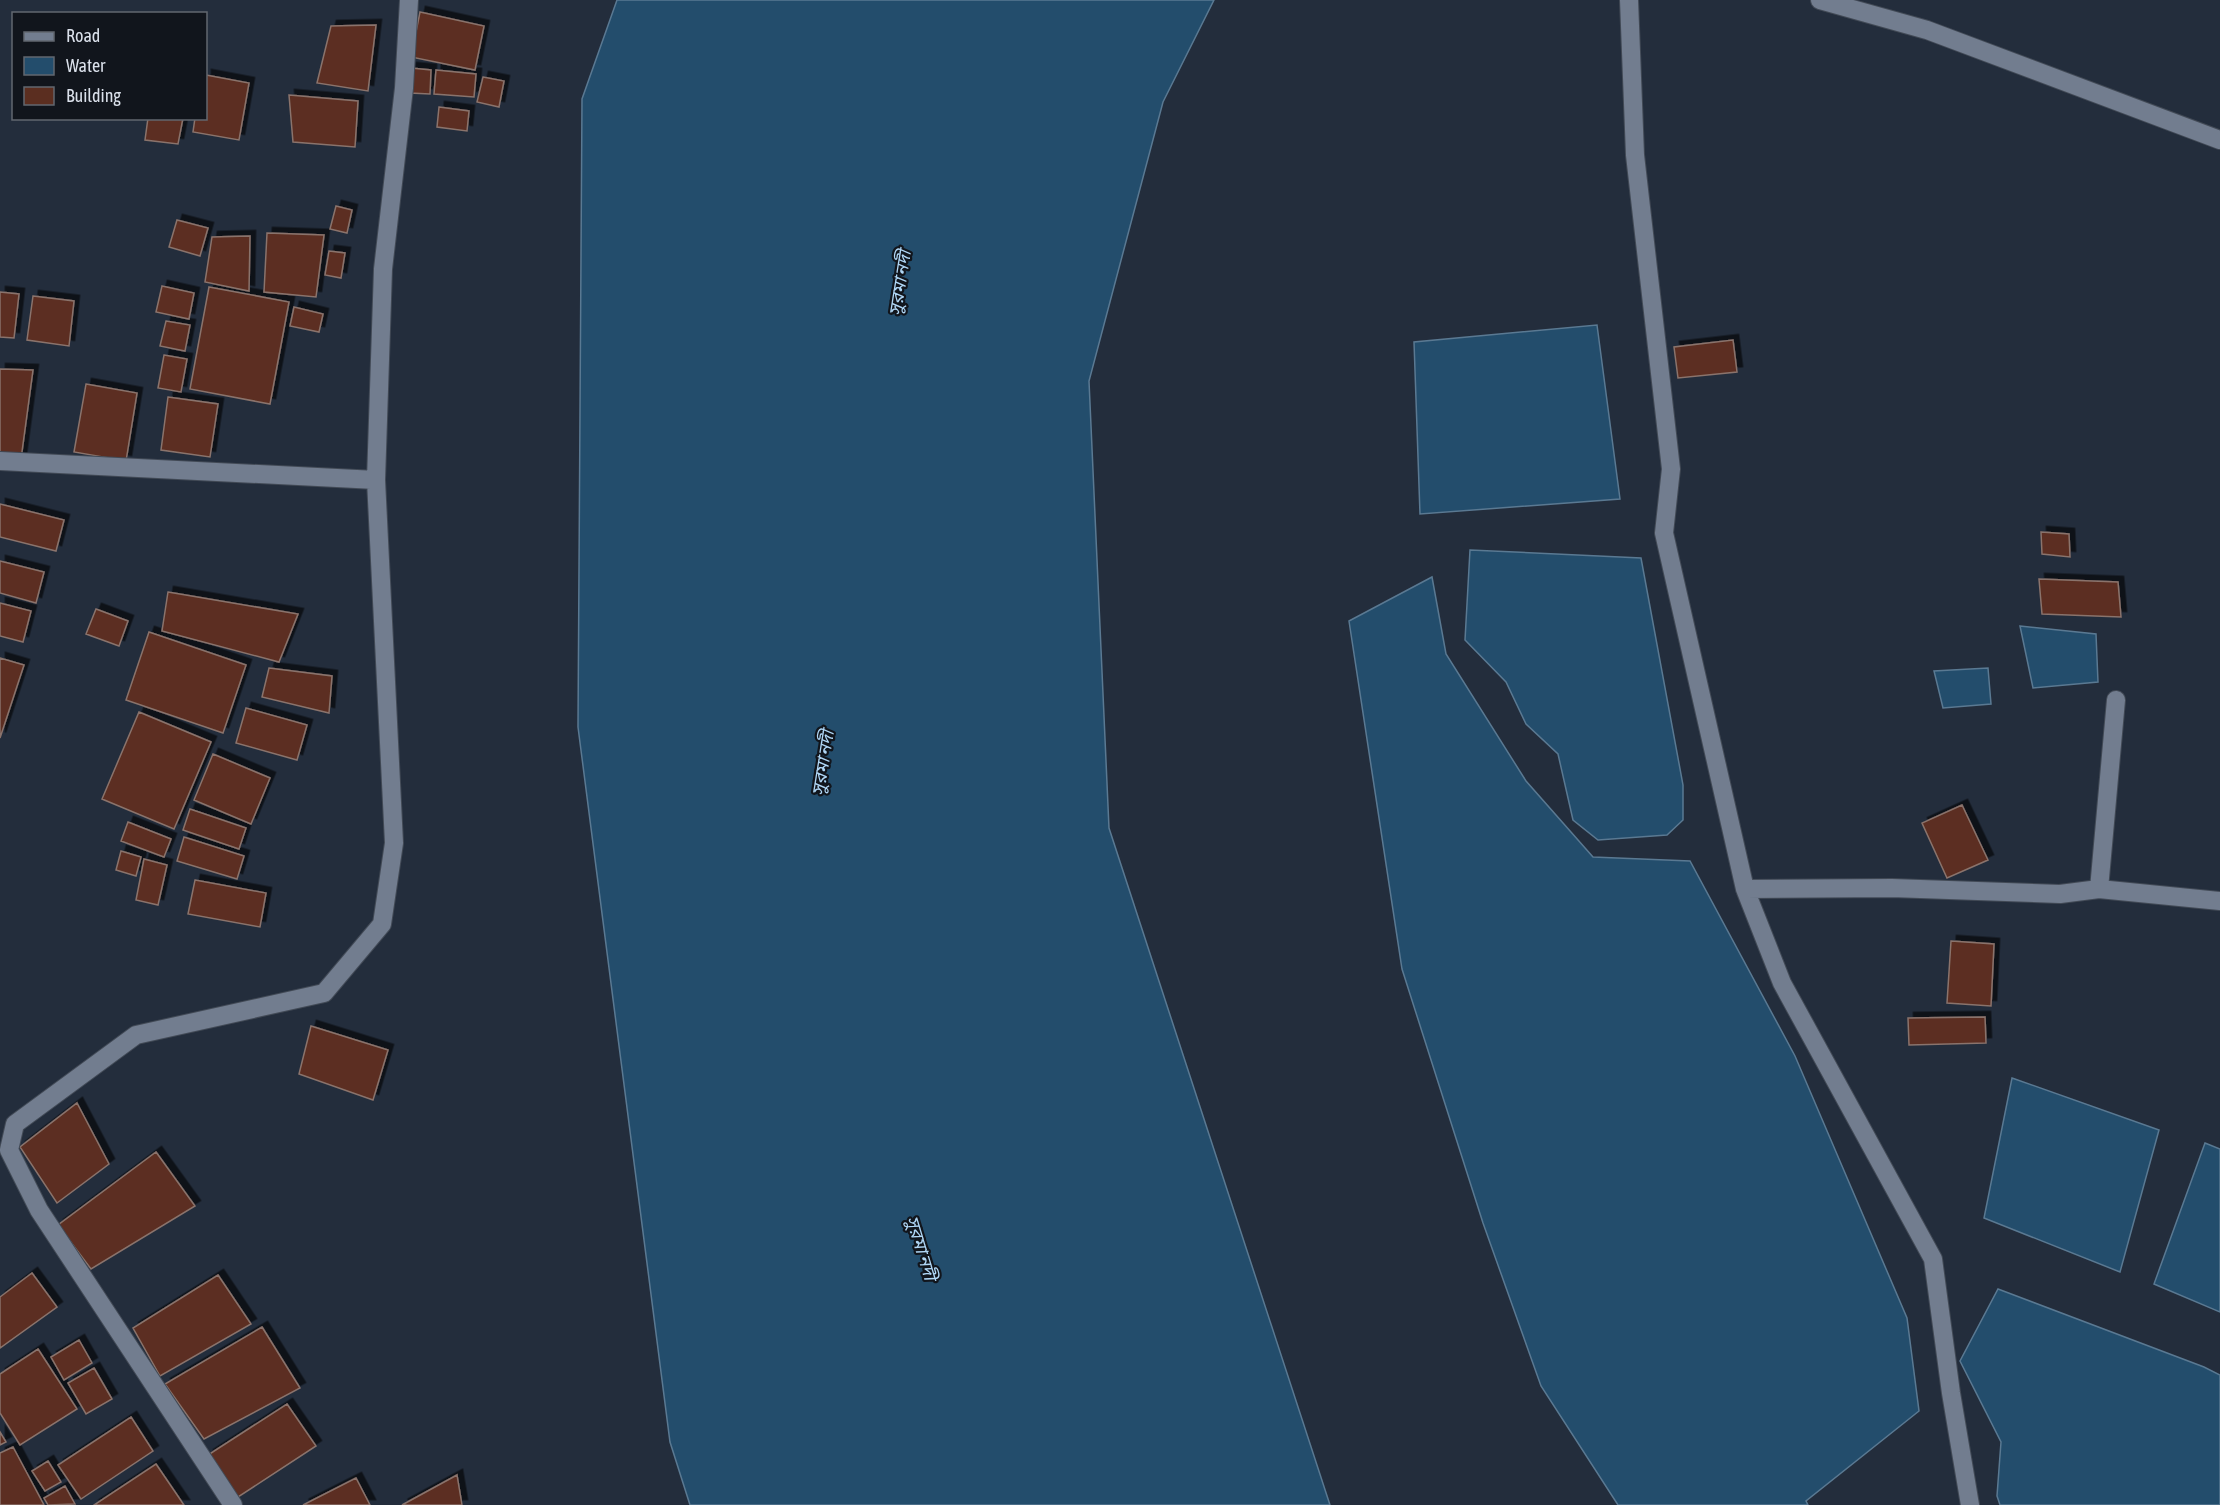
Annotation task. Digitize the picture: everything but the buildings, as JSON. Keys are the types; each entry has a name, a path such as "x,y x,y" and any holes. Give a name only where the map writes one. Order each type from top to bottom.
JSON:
{"street":[{"path":"233,1505 39,1210 9,1150 15,1124 136,1035 324,993 382,924 394,843 376,480 383,269 404,88 409,0"},
{"path":"1629,0 1635,155 1671,469 1664,533 1745,889 1782,984 1933,1259 1951,1393 1970,1505"},
{"path":"1820,0 1927,30 2220,140"},
{"path":"0,461 376,480"},
{"path":"2099,889 2116,700"},
{"path":"1745,889 1892,888 2060,894 2099,889 2220,901"}],"water":[{"name":"সুরমা নদী","path":"617,0 1214,0 1163,102 1089,381 1109,828 1330,1505 690,1505 670,1442 578,727 582,99"},
{"path":"1597,325 1620,499 1420,514 1414,342"},
{"path":"1470,550 1641,558 1683,785 1683,820 1667,835 1598,840 1573,820 1558,754 1526,724 1506,682 1465,640"},
{"path":"1432,577 1446,654 1526,781 1593,857 1690,861 1795,1056 1907,1318 1919,1411 1806,1501 1808,1505 1618,1505 1541,1386 1483,1223 1402,969 1349,621"},
{"path":"2020,626 2096,634 2098,682 2033,688"},
{"path":"1988,668 1991,704 1943,708 1934,671"},
{"path":"2012,1078 2159,1130 2120,1272 1984,1218"},
{"path":"2205,1143 2220,1149 2220,1312 2154,1284"},
{"path":"1998,1289 2220,1375 2220,1505 2000,1505 1997,1496 2001,1442 1960,1361"}]}
